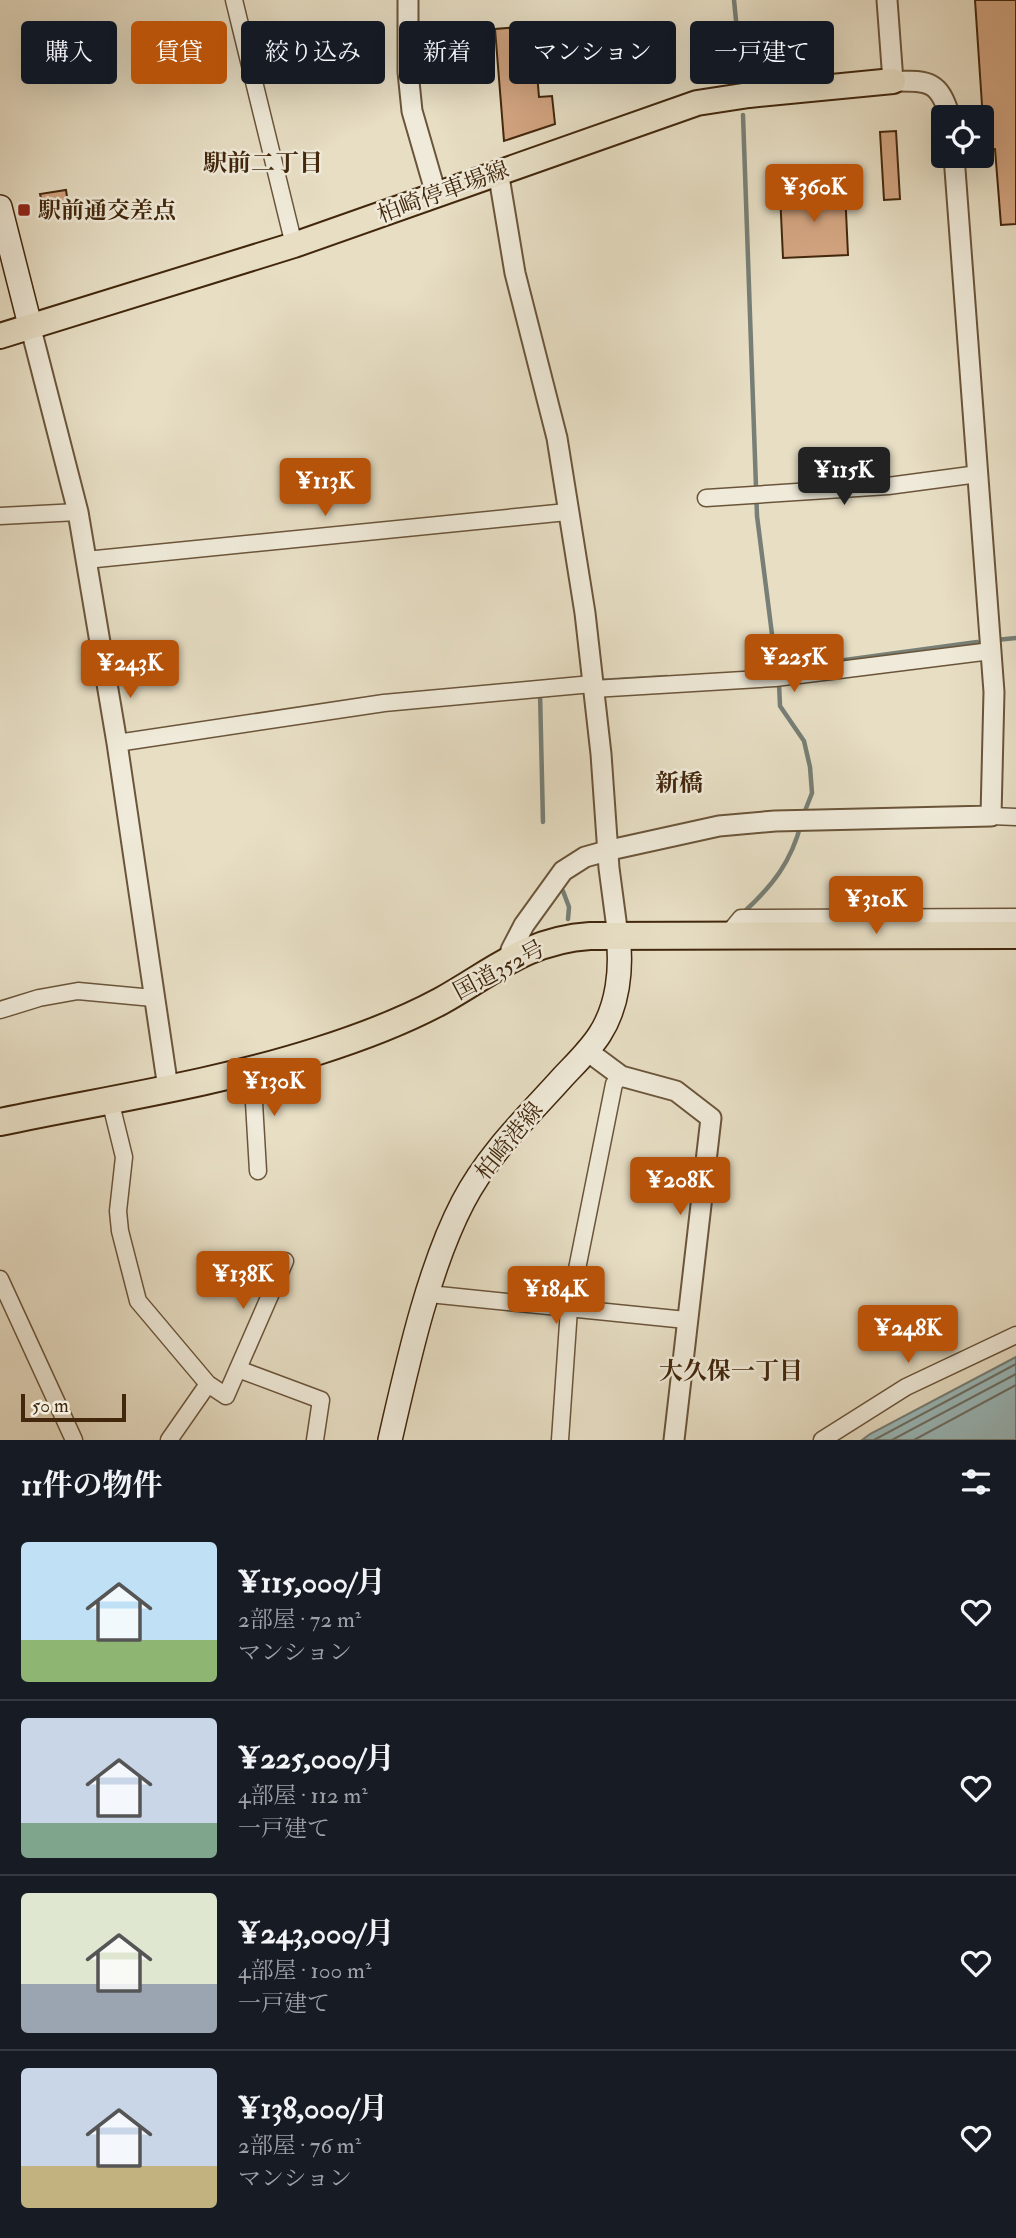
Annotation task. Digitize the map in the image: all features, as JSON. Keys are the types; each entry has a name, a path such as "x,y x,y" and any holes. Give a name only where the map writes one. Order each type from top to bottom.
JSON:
{"highway":[{"name":"国道352号","path":"0,1122 168,1088 317,1052 418,1013 511,958 561,939 727,935 1016,936"}],"main road":[{"name":"柏崎停車場線","path":"0,336 294,245 697,103 749,95 893,81"},
{"path":"0,207 30,325"},
{"name":"柏崎港線","path":"390,1440 429,1294 453,1221 480,1173 600,1034 614,1001 621,958 618,936"}],"street":[{"path":"234,0 294,245"},
{"path":"408,0 408,72 412,111 436,194"},
{"path":"887,0 893,81 930,84 940,90 946,105"},
{"path":"955,168 994,692 991,816"},
{"path":"498,172 515,273 557,438 585,613 610,850 609,869 618,936"},
{"path":"30,325 78,512 117,743 168,1088"},
{"path":"706,498 888,486 978,474"},
{"path":"0,516 78,512"},
{"path":"86,560 567,512"},
{"path":"117,743 384,703 593,686 775,678 991,651"},
{"path":"511,958 511,950 524,925 563,872 585,857 610,850 719,826 775,821 1016,817"},
{"path":"727,935 741,918 1016,917"},
{"path":"0,1010 39,998 78,991 153,998"},
{"path":"586,1050 621,1076 676,1091 711,1118 674,1440"},
{"path":"252,1068 258,1171"},
{"path":"560,1440 569,1309 614,1084 621,1076"},
{"path":"110,1100 124,1157 118,1211 120,1231 138,1301 208,1384 226,1396 285,1261"},
{"path":"0,1279 3,1299 75,1440"},
{"path":"429,1294 686,1320"},
{"path":"822,1440 906,1387 1016,1335"},
{"path":"238,1369 321,1400 315,1440"},
{"path":"169,1440 208,1384"}],"water":[{"path":"1016,1357 1016,1440 862,1440 870,1434"}],"building":[{"path":"975,0 1016,0 1016,224 1001,225 994,149 994,105 982,105"},
{"path":"509,28 509,84 538,84 539,97 552,96 555,124 504,141 495,29"},
{"path":"896,131 900,199 884,200 880,132"},
{"path":"66,190 68,204 43,207 40,194"},
{"path":"845,190 848,255 783,258 780,193"}],"waterway":[{"path":"734,0 736,21"},
{"path":"743,115 757,516 775,658"},
{"path":"996,640 1016,638"},
{"path":"756,672 977,642"},
{"path":"599,681 667,677"},
{"path":"779,683 780,706 804,741 810,767 812,793 803,816"},
{"path":"540,692 543,822"},
{"path":"745,911 780,872 792,850 801,824"},
{"path":"563,891 569,907 568,919"}],"place":[{"name":"駅前通交差点","path":"24,210"}],"district":[{"name":"駅前二丁目","path":"263,163"},
{"name":"新橋","path":"679,783"},
{"name":"大久保一丁目","path":"731,1371"}]}
